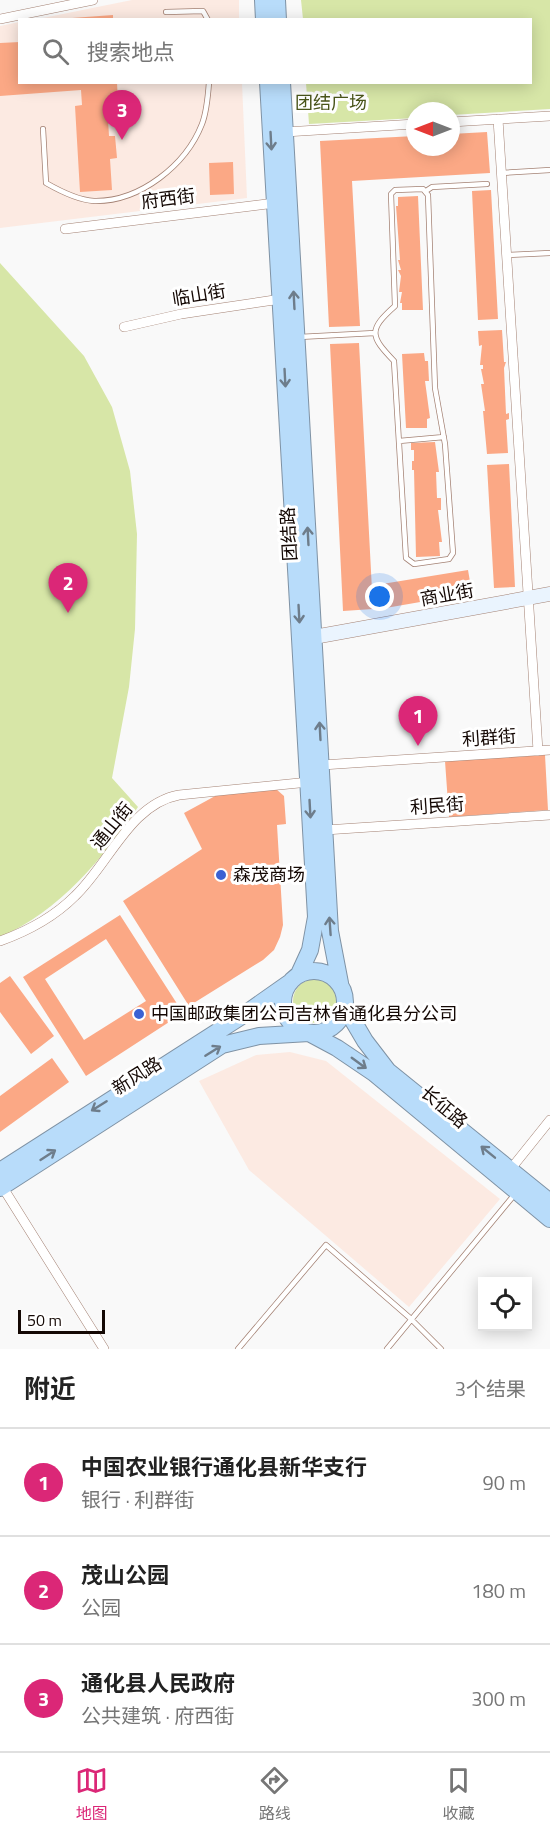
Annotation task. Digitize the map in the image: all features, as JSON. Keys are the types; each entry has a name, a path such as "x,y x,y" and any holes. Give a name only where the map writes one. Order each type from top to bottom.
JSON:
{"highway":[{"path":"263,0 264,18"},
{"path":"277,0 278,18"},
{"name":"团结路","path":"268,84 316,916 310,950 294,978"},
{"name":"团结路","path":"282,84 330,932 340,983"},
{"path":"319,971 327,973 340,983 345,1007 343,1015 332,1027 309,1033 296,1027 286,1016 283,1002 294,978 319,971"},
{"name":"新风路","path":"0,1182 294,978"},
{"name":"长征路","path":"345,1007 365,1041 388,1071 550,1202"},
{"name":"新风路","path":"0,1182 222,1046 259,1036 309,1033"},
{"name":"长征路","path":"309,1033 366,1068 550,1219"}],"street":[{"path":"0,19 67,3 93,0"},
{"path":"460,121 550,116"},
{"path":"498,119 538,751"},
{"path":"285,132 406,125"},
{"name":"府西街","path":"65,229 275,203"},
{"name":"临山街","path":"124,327 181,314 281,299"},
{"name":"商业街","path":"314,637 550,594"},
{"name":"利群街","path":"322,765 550,750"},
{"name":"通山街","path":"0,941 48,918 77,895 146,809 162,799 179,795 309,782"},
{"name":"利民街","path":"325,830 550,815"},
{"path":"510,1170 550,1120"},
{"path":"0,1182 104,1349"}],"lane":[{"path":"165,12 204,11 207,18"},
{"path":"43,129 46,183 66,193 93,201 123,196 156,180 184,153 202,122 209,84"},
{"path":"501,173 550,170"},
{"path":"426,191 435,388 444,437 453,553 449,559 414,564 406,558 394,361 379,346 375,333 379,320 395,306 391,194 395,190 426,191 432,187 487,184"},
{"path":"507,255 550,253"},
{"path":"297,337 375,333"},
{"path":"399,441 444,437"},
{"path":"387,1349 410,1318 516,1192"},
{"path":"238,1349 326,1245 410,1318 441,1349"}],"shaded area":[{"path":"132,0 239,0 239,18 43,18"},
{"path":"18,22 18,84 242,84 247,198 0,228 0,26"},
{"path":"290,1052 326,1061 500,1199 409,1307 249,1170 199,1081 256,1055"}],"green space":[{"name":"团结广场","path":"301,0 550,0 550,109 460,114 460,102 406,102 406,119 309,124 306,84 532,84 532,18 303,18"},
{"path":"0,263 84,356 112,407 130,471 137,534 135,629 129,687 112,778 138,807 95,864 78,882 42,913 0,937"},
{"path":"315,979 330,986 337,1001 330,1016 315,1023 300,1016 293,1001 300,986"}],"building":[{"path":"113,15 113,18 72,18"},
{"path":"18,42 18,84 117,84 118,103 107,104 109,136 115,136 117,158 110,159 112,190 80,192 75,106 82,105 81,90 0,96 0,43"},
{"path":"487,132 490,173 352,181 360,326 329,327 320,141 406,136 406,156 460,156 460,134"},
{"path":"233,162 234,194 210,195 209,163"},
{"path":"491,190 498,319 478,320 472,191"},
{"path":"418,196 423,310 402,310 402,303 400,303 402,292 399,292 401,276 398,270 401,270 398,260 400,260 396,206 398,206 398,197"},
{"path":"502,330 504,362 506,362 504,368 506,414 509,413 509,419 506,420 508,453 487,454 481,384 484,384 481,369 483,365 480,365 482,345 479,346 478,331"},
{"path":"359,343 373,609 343,611 330,344"},
{"path":"424,353 425,361 428,361 429,381 425,381 430,418 427,419 427,428 406,428 402,354"},
{"path":"435,442 439,472 436,472 437,498 441,498 441,510 438,510 442,542 439,542 440,556 416,557 414,470 412,470 414,450 411,450 411,443"},
{"path":"509,464 515,587 494,588 487,465"},
{"path":"468,570 472,593 380,609 376,585"},
{"path":"545,755 548,810 449,817 445,761"},
{"name":"森茂商场","path":"276,789 284,796 286,824 277,825 283,925 280,937 274,950 263,960 189,1006 123,901 202,849 184,813 217,795"},
{"path":"120,915 183,1013 86,1076 23,977","holes":["106,939 146,1001 84,1040 45,979"]},
{"path":"10,976 54,1036 31,1054 0,1012 0,983"},
{"path":"52,1058 69,1082 0,1132 0,1096"}],"place":[{"name":"通化县人民政府","path":"122,140"},
{"name":"茂山公园","path":"68,613"},
{"name":"中国农业银行通化县新华支行","path":"418,746"},
{"name":"森茂商场","path":"221,875"},
{"name":"中国邮政集团公司吉林省通化县分公司","path":"139,1014"}]}
